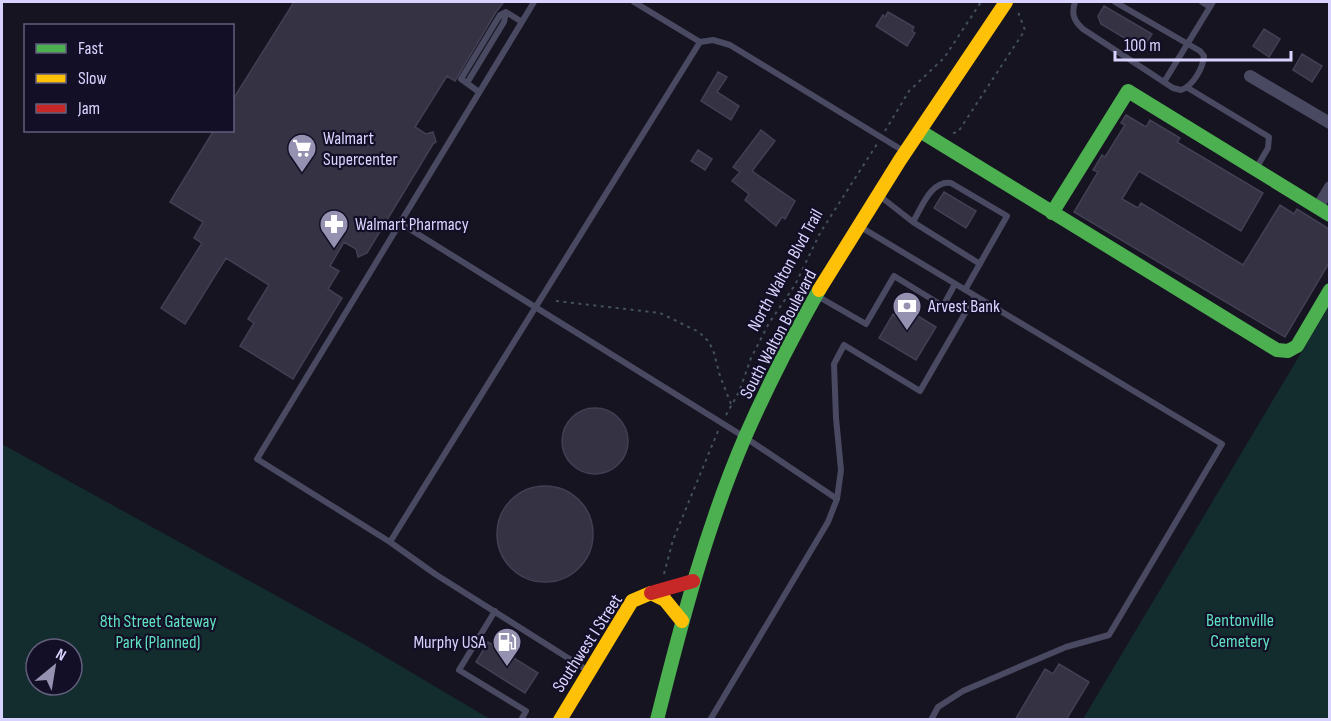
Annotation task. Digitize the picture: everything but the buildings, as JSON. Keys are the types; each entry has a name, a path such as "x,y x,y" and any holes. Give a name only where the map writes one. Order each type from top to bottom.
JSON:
{"main road":[{"name":"South Walton Boulevard","path":"657,720 693,581 707,539 746,438 800,325 858,226 1006,2"},
{"path":"1052,213 1128,91 1324,211"},
{"path":"920,130 1277,350 1288,351 1297,346 1329,290"},
{"name":"Southwest I Street","path":"560,720 632,602 651,593 693,581"},
{"path":"651,593 665,600 682,621"}],"street":[{"path":"1250,76 1329,123"},
{"path":"1324,211 1329,187"}],"lane":[{"path":"534,2 257,459 590,672"},
{"path":"634,2 700,42 713,40 730,45 906,152"},
{"path":"1075,2 1073,14 1076,22 1083,29 1164,82 1181,90 1188,88 1204,62 1204,56 1200,51 1115,2"},
{"path":"1164,82 1212,4 1202,2"},
{"path":"479,92 461,79 500,15 506,12 522,22"},
{"path":"390,542 700,42"},
{"path":"1188,88 1269,137 1268,148 1255,169"},
{"path":"913,222 936,186 946,182 1007,216 965,290"},
{"path":"878,195 913,222 980,264"},
{"path":"400,223 746,438 837,499"},
{"path":"858,226 1222,444 1109,634 1066,647 963,691 938,707 931,720"},
{"path":"817,296 866,324 894,276 943,306 955,284"},
{"path":"711,720 828,522 837,499 841,470 834,364 844,345 920,391 975,296"},
{"path":"495,611 459,670 526,711 521,720"}],"path":[{"path":"888,126 909,91 944,58 981,2"},
{"path":"946,134 958,132 1025,30 1018,11"},
{"name":"North Walton Blvd Trail","path":"728,410 739,392 747,368 769,323 792,291 820,233 874,148"},
{"path":"556,302 660,313 699,332 709,342 714,353 731,404"},
{"path":"664,574 673,540 716,434"}],"green space":[{"name":"Bentonville Cemetery","path":"1329,306 1329,719 1083,719"},
{"name":"8th Street Gateway Park (Planned)","path":"2,444 360,642 490,719 2,719"}],"traffic: fast":[{"path":"1052,213 1128,91 1330,215"},
{"path":"920,131 1277,350 1288,351 1297,346 1330,290"},
{"path":"657,720 695,577 731,471 771,381 819,290"}],"traffic: slow":[{"path":"819,290 900,160 1006,2"},
{"path":"560,720 632,601 651,593"},
{"path":"651,593 665,600 682,621"}],"traffic: jam":[{"path":"651,593 693,581"}],"place":[{"name":"Walmart Supercenter","path":"302,174"},
{"name":"Walmart Pharmacy","path":"334,250"},
{"name":"Arvest Bank","path":"907,332"},
{"name":"Murphy USA","path":"507,668"}]}
